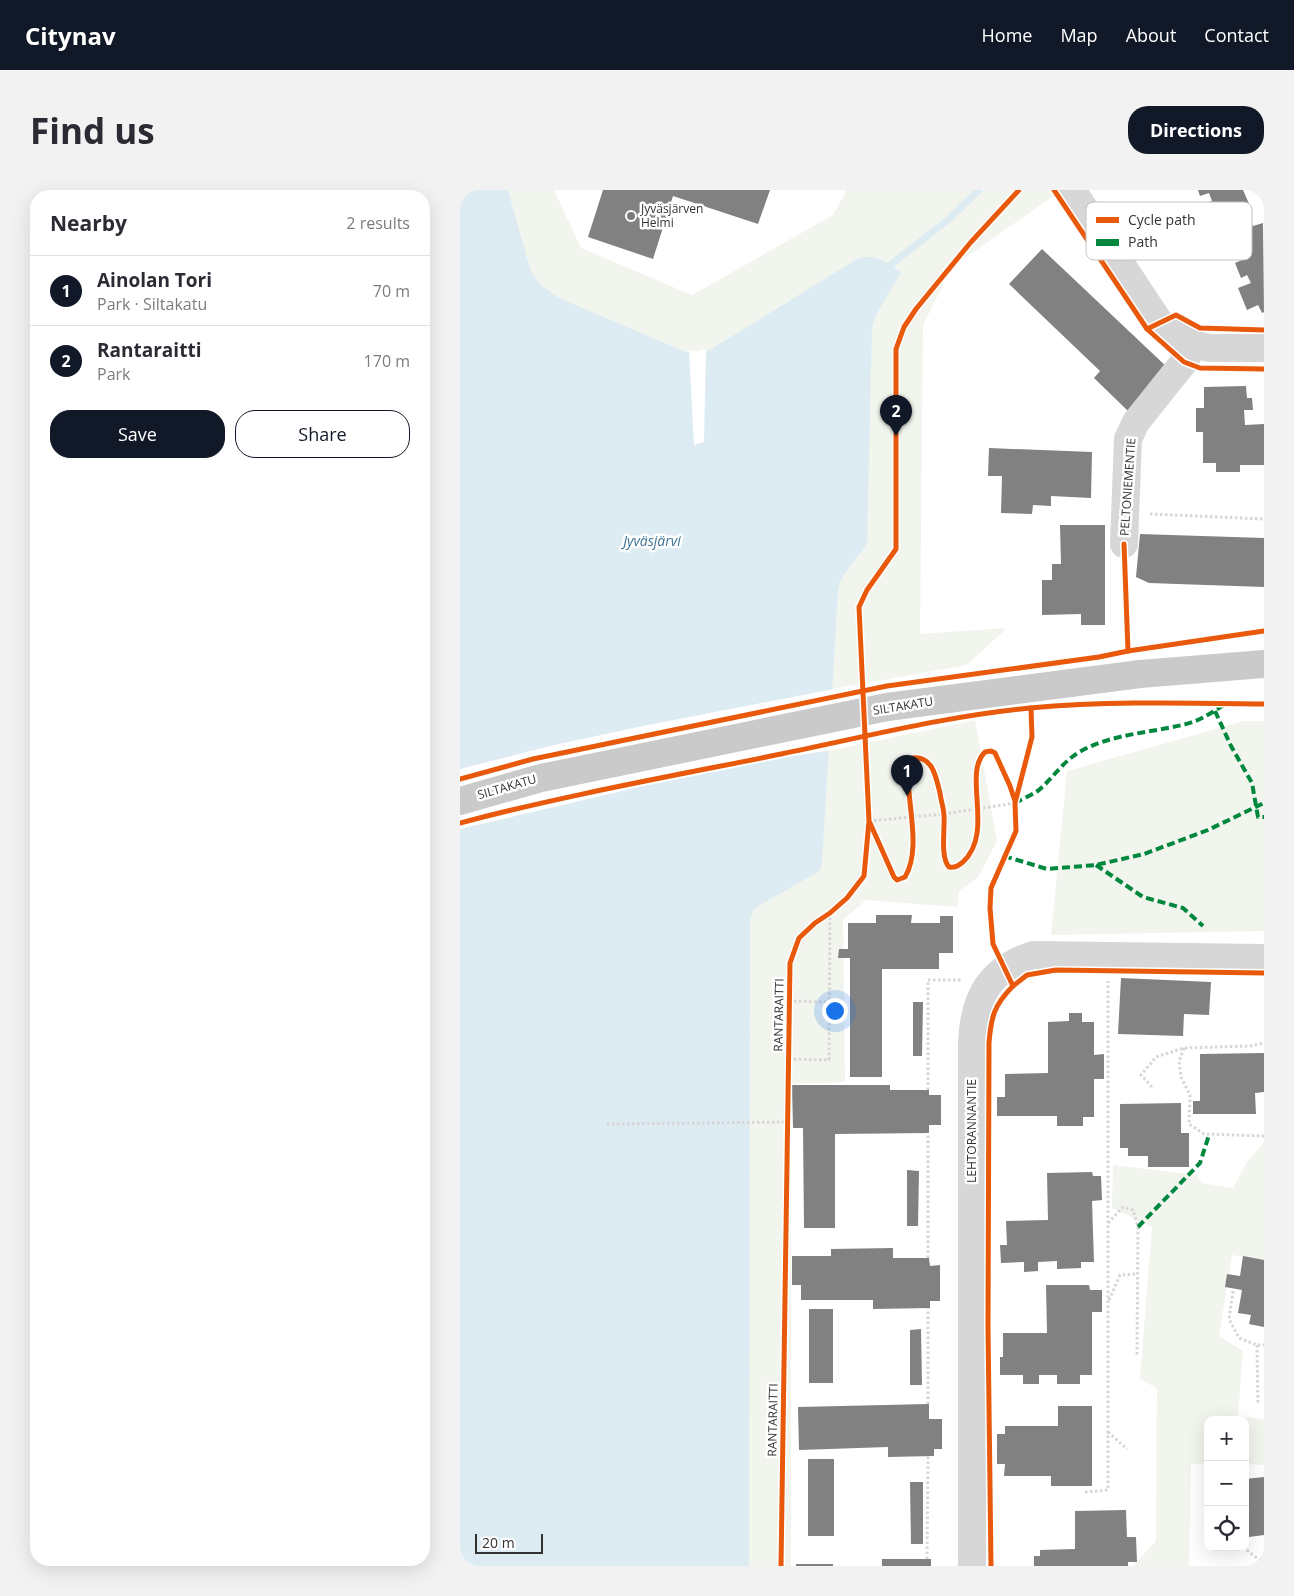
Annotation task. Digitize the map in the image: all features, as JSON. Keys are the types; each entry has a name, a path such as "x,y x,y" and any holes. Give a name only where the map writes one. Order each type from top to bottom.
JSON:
{"main road":[{"name":"SILTAKATU","path":"460,800 541,778 887,707 1140,674 1264,664"}],"street":[{"path":"1072,190 1086,211"},
{"path":"1118,260 1160,323 1194,344 1209,348 1264,348"},
{"name":"PELTONIEMENTIE","path":"1124,544 1128,439 1136,422 1184,362 1194,344"},
{"name":"LEHTORANNANTIE","path":"972,1566 972,1026 980,999 986,987 1005,968 1019,960 1034,955 1264,958"}],"path":[{"path":"1126,513 1264,519"},
{"path":"1015,794 1015,812"},
{"path":"977,799 977,811"},
{"path":"869,821 977,811 1015,803"},
{"path":"942,806 944,823"},
{"path":"910,808 911,825"},
{"path":"868,811 870,829"},
{"path":"822,918 836,908"},
{"path":"788,1059 829,1060 830,913"},
{"path":"1085,1492 1108,1490 1108,979"},
{"path":"928,1090 928,980 970,980"},
{"path":"789,1001 829,1002"},
{"path":"1152,1087 1140,1075 1156,1058 1184,1048 1250,1046 1264,1043"},
{"path":"1184,1048 1179,1061 1181,1077 1190,1095 1189,1124 1204,1134 1264,1136"},
{"path":"787,1132 788,1113"},
{"path":"607,1124 788,1122"},
{"path":"928,1133 928,1258"},
{"path":"1108,1224 1123,1206 1133,1210 1138,1227 1137,1356"},
{"path":"1108,1302 1120,1275 1137,1274"},
{"path":"1233,1291 1230,1320 1239,1338 1257,1345 1264,1345"},
{"path":"928,1308 928,1404"},
{"path":"1257,1345 1258,1404"},
{"path":"1108,1431 1127,1449"},
{"path":"927,1559 928,1456"},
{"path":"1248,1551 1264,1561"}],"shaded area":[{"path":"460,190 554,190 581,248 692,295 833,215 847,190 1062,190 952,267 923,325 920,634 1007,628 967,665 832,689 840,582 669,485"},
{"path":"975,720 997,841 978,877 959,891 957,907 866,900 843,920 845,1082 791,1084 791,1566 649,1566 689,1196 749,1176 749,1050 696,1048 725,918 824,817 828,751"},
{"path":"1244,721 1264,721 1264,931 1051,935 1067,771"},
{"path":"1264,1142 1264,1260 1232,1255 1219,1336 1243,1351 1238,1416 1204,1416 1204,1464 1191,1464 1189,1566 1133,1566 1156,1541 1157,1389 1140,1378 1152,1227 1112,1208 1113,1165 1197,1175 1202,1183 1233,1188 1247,1162"},
{"path":"1249,1417 1264,1419 1264,1465 1249,1464"}],"water":[{"name":"Jyväsjärvi","path":"460,190 508,190 530,269 540,285 559,298 686,352 698,354 708,351 857,259 864,257 875,258 901,272 875,317 872,328 867,544 845,573 840,582 838,593 822,863 820,870 816,873 757,907 750,919 749,1566 460,1566"}],"pier":[{"path":"706,349 704,442 694,445 689,350 698,351"},
{"path":"834,689 831,750 639,787 460,829 460,769 550,746 643,726"}],"building":[{"name":"Jyväsjärven Helmi","path":"603,190 770,190 758,224 673,196 653,259 588,237"},
{"path":"1198,190 1243,190 1248,202 1209,202 1212,201 1209,193 1200,196"},
{"path":"1263,223 1264,312 1262,313 1258,305 1247,310 1238,288 1251,283 1247,275 1241,278 1235,263 1242,260 1252,260 1252,224 1253,226"},
{"path":"1042,249 1169,369 1128,411 1094,378 1100,371 1009,284"},
{"path":"1246,386 1247,398 1252,398 1253,410 1244,410 1245,425 1264,424 1264,465 1240,465 1240,472 1216,472 1216,463 1203,463 1203,432 1196,432 1196,408 1204,408 1204,387"},
{"path":"989,448 1092,452 1091,498 1051,496 1051,506 1033,505 1032,514 1001,513 1002,476 988,476"},
{"path":"1060,525 1105,525 1105,625 1081,625 1081,614 1042,615 1042,580 1052,580 1052,564 1061,564"},
{"path":"1140,534 1264,538 1264,587 1149,583 1136,577"},
{"path":"876,915 912,915 911,923 940,923 940,916 953,916 953,953 939,953 939,969 882,969 882,1077 850,1077 850,958 838,958 839,949 848,949 848,923 876,923"},
{"path":"1121,978 1211,982 1209,1015 1184,1014 1183,1036 1118,1034"},
{"path":"913,1002 923,1002 922,1056 913,1056"},
{"path":"1069,1013 1082,1013 1082,1022 1094,1022 1094,1055 1104,1054 1104,1079 1094,1079 1094,1117 1083,1117 1083,1126 1057,1126 1057,1116 997,1116 997,1097 1005,1097 1005,1074 1048,1073 1048,1022 1069,1021"},
{"path":"1264,1053 1264,1092 1255,1093 1256,1114 1193,1114 1193,1101 1200,1101 1200,1054"},
{"path":"792,1085 890,1085 890,1090 929,1090 929,1095 941,1095 941,1125 929,1125 929,1133 835,1134 835,1228 804,1228 803,1128 793,1128"},
{"path":"1181,1103 1181,1133 1189,1133 1189,1167 1148,1167 1148,1156 1128,1156 1128,1148 1120,1148 1120,1104"},
{"path":"907,1170 919,1171 918,1226 907,1226"},
{"path":"1092,1172 1093,1176 1101,1176 1102,1200 1092,1201 1094,1262 1081,1262 1081,1268 1057,1269 1057,1261 1038,1262 1038,1271 1024,1272 1024,1262 1001,1263 1000,1245 1007,1245 1006,1221 1048,1220 1047,1173"},
{"path":"893,1248 893,1258 929,1258 930,1266 940,1265 940,1301 930,1301 930,1308 873,1309 873,1300 801,1300 801,1285 792,1285 792,1256 831,1256 831,1249"},
{"path":"1243,1256 1264,1260 1264,1327 1249,1324 1251,1315 1238,1313 1242,1290 1225,1287 1227,1274 1240,1276"},
{"path":"1046,1285 1089,1285 1090,1290 1102,1290 1102,1312 1092,1312 1092,1375 1080,1375 1080,1384 1057,1384 1057,1375 1039,1375 1039,1384 1023,1384 1023,1375 1000,1375 1000,1357 1003,1357 1003,1333 1047,1333"},
{"path":"809,1309 833,1309 833,1383 809,1383"},
{"path":"921,1329 922,1385 910,1385 910,1330"},
{"path":"929,1404 929,1419 942,1419 942,1449 934,1449 934,1456 888,1457 888,1447 799,1450 798,1407"},
{"path":"1058,1406 1092,1406 1092,1486 1051,1486 1051,1476 1004,1476 1005,1464 997,1464 997,1434 1005,1434 1005,1426 1058,1426"},
{"path":"808,1459 834,1459 834,1536 808,1536"},
{"path":"1264,1477 1264,1535 1249,1537 1249,1506 1249,1479"},
{"path":"910,1482 923,1482 923,1544 911,1544"},
{"path":"1126,1510 1127,1537 1136,1537 1137,1562 1128,1562 1128,1566 1034,1566 1034,1556 1040,1556 1040,1550 1075,1549 1075,1511"},
{"path":"882,1559 931,1559 931,1566 882,1566"},
{"path":"796,1564 833,1564 833,1566 796,1566"}],"waterway":[{"path":"890,265 948,220 979,190"}],"marked path":[{"path":"1015,803 1039,790 1069,759 1093,745 1118,737 1188,724 1224,705"},
{"path":"1215,711 1231,746 1252,783 1258,817 1264,817"},
{"path":"1004,856 1047,869 1096,865 1144,854 1208,830 1264,803"},
{"path":"1096,865 1143,897 1183,908 1203,926"},
{"path":"1138,1227 1200,1163 1209,1135"}],"cycle path":[{"name":"RANTARAITTI","path":"781,1566 790,963 799,938 847,898 864,876 869,821 859,607 867,590 896,549 896,349 904,327 916,309 971,242 1019,190"},
{"path":"1054,190 1086,238"},
{"path":"1101,260 1147,329 1184,362 1200,368 1264,369"},
{"path":"1147,329 1176,315 1200,328 1264,330"},
{"path":"1124,544 1128,651"},
{"path":"460,779 533,759 887,686 1099,657 1264,631"},
{"path":"460,823 580,795 967,716 1030,708 1088,704 1264,704"},
{"path":"991,1566 988,1327 989,1043 995,1012 1002,999 1013,986 993,944 990,908 991,888 1016,831 1015,803 1032,737 1031,708"},
{"path":"870,823 897,880 905,877 912,858 913,836 908,783 909,766 912,758 925,760 935,775 944,811 944,850 946,863 949,867 963,862 972,850 977,835 976,774 979,762 985,752 991,751 995,753 1015,801"},
{"path":"1013,986 1027,975 1056,970 1264,973"}],"place":[{"name":"Jyväsjärven Helmi","path":"631,216"},
{"name":"Rantaraitti","path":"896,436"},
{"name":"Ainolan Tori","path":"907,796"}]}
